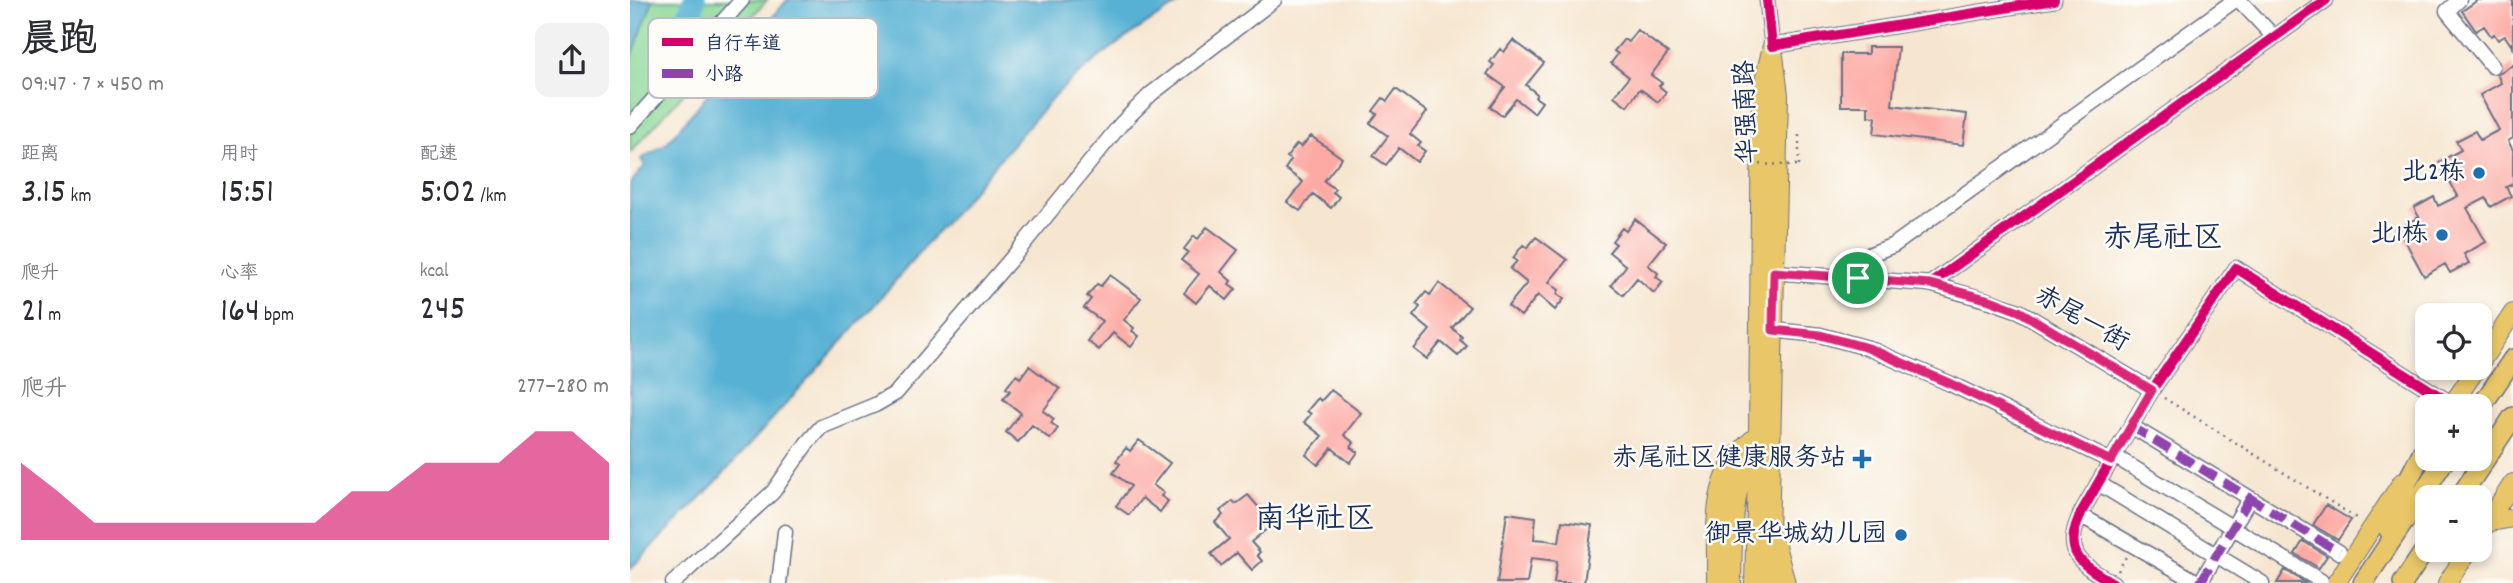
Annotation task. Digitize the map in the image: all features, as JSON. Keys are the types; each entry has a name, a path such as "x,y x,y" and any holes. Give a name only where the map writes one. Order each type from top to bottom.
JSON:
{"highway":[{"path":"2489,394 2513,359"},
{"path":"2468,485 2513,417"},
{"path":"2367,576 2415,466"},
{"path":"2367,576 2437,471"},
{"path":"2403,583 2417,562"}],"main road":[{"name":"华强南路","path":"1768,583 1779,95 1772,46"},
{"name":"华强南路","path":"1754,583 1761,95 1772,46"},
{"path":"2492,345 2513,313"},
{"path":"1716,583 1717,515 1721,486 1733,458 1758,435"},
{"path":"1732,583 1737,491 1744,465 1758,435"},
{"path":"2328,582 2415,461"},
{"path":"2492,514 2513,483"},
{"path":"1770,517 1786,583"},
{"path":"2492,525 2513,518"},
{"path":"2447,583 2461,562"}],"street":[{"path":"726,18 742,0"},
{"path":"673,583 773,492 821,426 875,405 896,393 1121,124 1151,94 1274,0"},
{"path":"1767,0 1772,46 2054,0"},
{"path":"1858,278 1863,257 1894,244 2237,0 2274,37"},
{"path":"1930,284 2326,0"},
{"path":"2459,0 2447,10 2492,66"},
{"path":"630,127 656,98"},
{"path":"2115,579 2084,566 2074,550 2073,531 2152,390 2236,268 2435,394"},
{"name":"赤尾一街","path":"1774,272 1930,284 2019,311 2152,390"},
{"path":"1773,330 1820,335 1868,348 1939,378 2112,459 2328,582"},
{"path":"2131,426 2339,552"},
{"path":"2098,483 2262,583"},
{"path":"2080,515 2199,583 2250,498"},
{"path":"779,583 785,533"}],"path":[{"path":"1746,164 1798,165 1800,134"},
{"path":"2152,390 2358,519"},
{"path":"2115,579 2132,545"}],"green space":[{"path":"630,0 767,0 751,18 648,18 648,98 679,98 630,153"}],"water":[{"path":"630,0 653,0 630,62"},
{"path":"787,0 1186,0 1117,44 1054,96 871,309 716,482 630,569 630,184 645,166 641,159 667,143 705,98 878,98 878,18 772,18"}],"building":[{"path":"2478,0 2513,0 2513,48 2505,36 2498,40 2494,34 2491,36 2484,26 2476,31 2462,11"},
{"path":"1637,30 1668,53 1651,75 1662,83 1659,86 1666,92 1658,102 1640,89 1627,106 1614,96 1629,77 1611,63 1618,54 1614,51 1624,39 1628,42"},
{"path":"1513,40 1544,63 1526,85 1542,102 1534,113 1516,99 1502,116 1490,107 1505,87 1487,74 1494,65 1490,62 1500,49 1504,52"},
{"path":"1868,47 1898,47 1892,105 1967,114 1963,145 1874,134 1876,117 1868,116 1868,106 1841,106 1841,54 1868,54"},
{"path":"2513,65 2513,138 2508,141 2513,150 2513,184 2506,187 2511,196 2491,207 2486,198 2467,208 2486,242 2464,254 2469,263 2450,273 2445,264 2424,276 2398,228 2419,217 2414,208 2434,197 2438,206 2458,196 2439,162 2461,150 2456,141 2475,131 2480,140 2499,130 2480,95 2501,83 2497,74"},
{"path":"1396,89 1427,112 1410,134 1421,143 1418,146 1425,151 1417,162 1399,148 1386,165 1373,156 1388,136 1370,123 1377,114 1373,111 1383,98 1387,101"},
{"path":"1311,136 1342,158 1324,181 1335,189 1333,192 1339,197 1331,208 1313,194 1300,211 1287,202 1303,182 1285,169 1291,160 1287,157 1297,144 1301,147"},
{"path":"1635,219 1666,243 1648,265 1658,273 1656,277 1663,282 1654,293 1637,278 1623,295 1611,285 1626,266 1609,252 1616,244 1612,241 1622,228 1626,231"},
{"path":"1207,227 1238,250 1221,272 1236,289 1227,300 1210,286 1196,303 1184,293 1199,274 1181,260 1188,252 1184,249 1194,236 1198,239"},
{"path":"1536,237 1567,260 1549,282 1559,290 1557,294 1564,299 1555,310 1538,295 1521,316 1508,306 1527,283 1510,269 1517,261 1513,258 1523,245 1527,248"},
{"path":"1110,275 1141,298 1124,320 1139,336 1131,347 1113,333 1099,350 1087,341 1102,321 1084,308 1091,299 1087,296 1097,284 1101,286"},
{"path":"1439,283 1470,307 1452,328 1467,346 1458,356 1441,342 1427,359 1414,349 1430,330 1413,316 1420,307 1416,304 1426,292 1430,295"},
{"path":"1029,366 1060,389 1043,411 1054,419 1051,423 1058,428 1050,439 1032,425 1018,442 1006,432 1021,413 1003,399 1010,391 1006,388 1016,375 1020,378"},
{"path":"1331,390 1361,413 1344,435 1354,443 1351,447 1358,452 1350,463 1332,448 1318,465 1306,455 1322,436 1304,422 1311,414 1307,411 1318,398 1321,401"},
{"path":"1139,440 1170,463 1153,485 1164,493 1161,496 1168,501 1160,512 1142,498 1129,515 1116,506 1131,486 1113,473 1120,464 1116,461 1126,448 1130,451"},
{"path":"1248,495 1273,524 1251,542 1260,552 1257,555 1262,561 1252,570 1237,553 1221,566 1211,554 1229,539 1215,522 1223,515 1220,511 1233,501 1236,504"},
{"path":"2326,505 2351,520 2338,540 2313,525"},
{"path":"1507,513 1536,517 1534,539 1559,542 1562,521 1592,525 1584,583 1554,583 1557,561 1531,558 1527,583 1497,583"},
{"path":"2303,541 2327,556 2319,568 2295,554"},
{"path":"2285,570 2306,583 2277,583"}],"waterway":[{"path":"689,18 694,0"}],"marked path":[{"path":"2131,426 2339,552"},
{"path":"2200,583 2250,498"}],"cycle path":[{"path":"1767,0 1772,46 2054,0"},
{"path":"1930,284 2326,0"},
{"path":"2113,583 2091,569 2077,555 2073,537 2076,525 2152,390 2236,268 2436,394"}],"place":[{"name":"北2栋","path":"2479,173"},
{"name":"北1栋","path":"2442,235"},
{"name":"赤尾社区健康服务站","path":"1862,459"},
{"name":"御景华城幼儿园","path":"1901,535"}],"district":[{"name":"赤尾社区","path":"2163,240"},
{"name":"南华社区","path":"1315,521"}],"route":[{"path":"1774,272 1858,278 1930,284 1990,300 2019,311 2152,390 2111,461 1915,367 1868,348 1820,335 1773,330 1774,272"}]}
